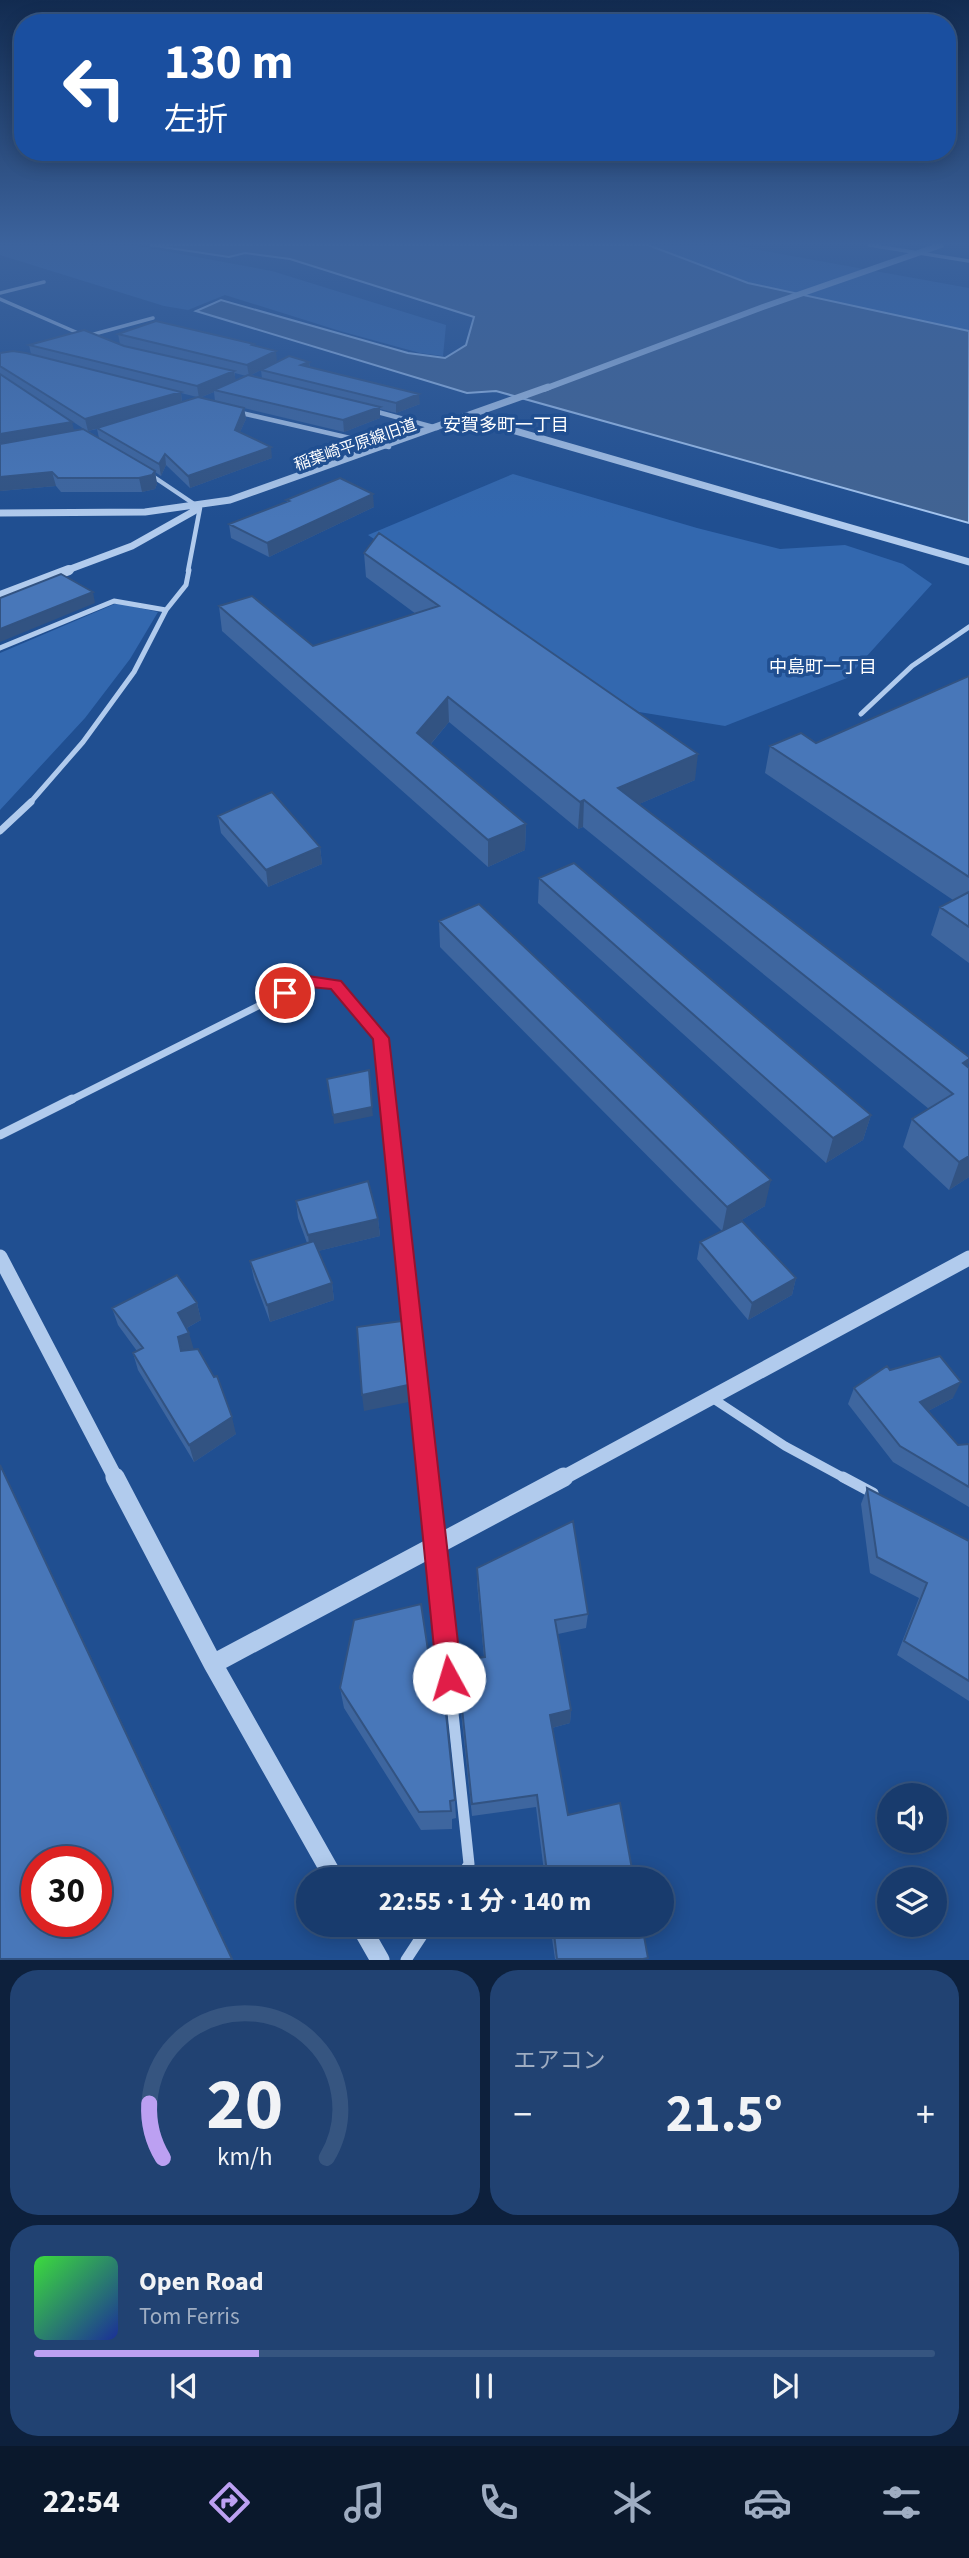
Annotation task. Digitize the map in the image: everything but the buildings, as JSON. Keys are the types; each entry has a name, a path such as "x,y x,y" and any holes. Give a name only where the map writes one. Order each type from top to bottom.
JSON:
{"street":[{"path":"73,340 84,336"},
{"path":"87,336 96,340"},
{"name":"稲葉崎平原線旧道","path":"0,513 132,513 200,508 255,493 441,429 682,336"},
{"path":"225,410 389,447"},
{"path":"372,411 441,429"},
{"path":"470,418 969,562"},
{"path":"143,470 200,508"},
{"path":"0,596 132,545 200,508"},
{"path":"0,831 26,808 83,742 134,672 166,610 186,585 200,508"},
{"path":"0,648 114,601 166,610"},
{"path":"861,714 912,666 969,627"},
{"path":"0,1135 308,982 336,984 381,1038 469,1864 467,1867"},
{"path":"0,1257 213,1664 328,1867"},
{"path":"213,1664 969,1258"},
{"path":"712,1398 785,1446 883,1499"},
{"path":"367,1937 380,1959"},
{"path":"406,1959 421,1937"}],"shaded area":[{"path":"280,336 350,336 408,353 445,358 466,345 468,336 969,336 969,523 496,391 467,393"},
{"path":"360,336 445,336 443,356 420,353"},
{"path":"513,474 697,528 780,549 845,545 903,564 932,584 847,678 725,726 639,712 368,535"},
{"path":"117,603 158,612 130,659 85,718 0,810 0,653"}],"district":[{"name":"安賀多町一丁目","path":"506,425"},
{"name":"中島町一丁目","path":"823,667"}],"route":[{"path":"285,993 308,982 336,984 381,1038 449,1678"}]}
